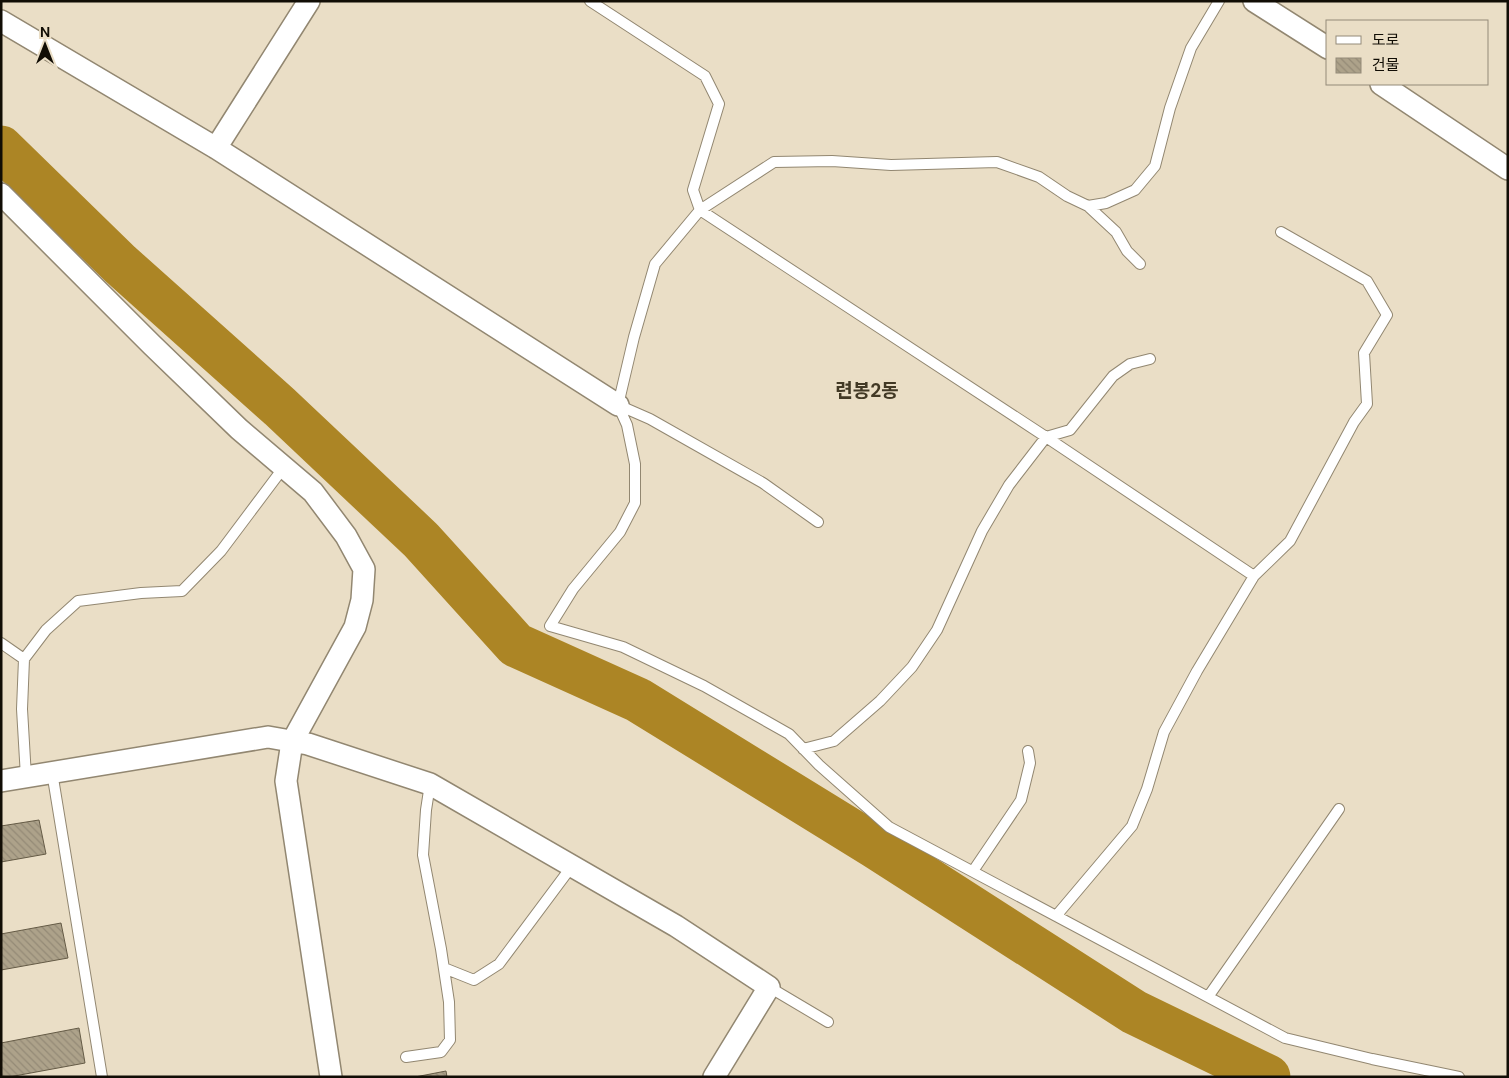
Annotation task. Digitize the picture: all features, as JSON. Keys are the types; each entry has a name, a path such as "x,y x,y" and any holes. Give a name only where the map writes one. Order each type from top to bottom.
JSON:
{"street":[{"path":"216,148 309,1"},
{"path":"1254,1 1326,47"},
{"path":"1,21 216,148 618,405"},
{"path":"1382,85 1508,170"},
{"path":"1,194 152,346 239,429 313,492 346,536 364,569 362,600 356,627 292,742 286,780 331,1077"},
{"path":"1,782 268,737 308,744 430,784 676,926 768,987 714,1077"}],"lane":[{"path":"590,1 705,76 720,104 693,190 700,210 1254,576"},
{"path":"1088,206 1106,203 1135,190 1155,166 1170,108 1192,48 1219,1"},
{"path":"1140,264 1127,251 1116,232 1088,206 1067,196 1039,177 997,162 891,165 832,160 774,162 700,210 655,264 634,337 618,405 627,424 635,464 635,503 620,532 573,589 550,626 623,647 704,686 789,734 819,765 889,827 1285,1038 1459,1077"},
{"path":"1056,916 1132,826 1148,789 1164,732 1197,671 1254,576 1290,540 1354,422 1368,404 1364,353 1387,315 1368,281 1281,232"},
{"path":"803,749 834,741 880,701 912,668 937,630 982,531 1009,485 1046,437 1070,430 1113,376 1130,364 1150,359"},
{"path":"618,405 650,419 764,482 818,522"},
{"path":"26,777 22,710 24,659 46,630 78,601 182,590 221,551 284,467"},
{"path":"1,643 24,659"},
{"path":"973,871 1021,800 1030,763 1028,751"},
{"path":"52,772 102,1077"},
{"path":"406,1057 441,1052 450,1040 449,1002 423,855 430,784"},
{"path":"1208,997 1339,809"},
{"path":"444,968 474,980 499,964 572,866"},
{"path":"768,987 828,1022"}],"building":[{"path":"39,820 46,854 1,862 1,826"},
{"path":"61,923 68,958 1,970 1,934"},
{"path":"79,1028 85,1063 1,1077 1,1043"},
{"path":"446,1071 447,1077 415,1077"}],"waterway":[{"path":"1,148 120,264 280,407 421,540 516,645 638,700 875,846 1134,1012 1268,1077"}],"district":[{"name":"련봉2동","path":"867,390"}]}
